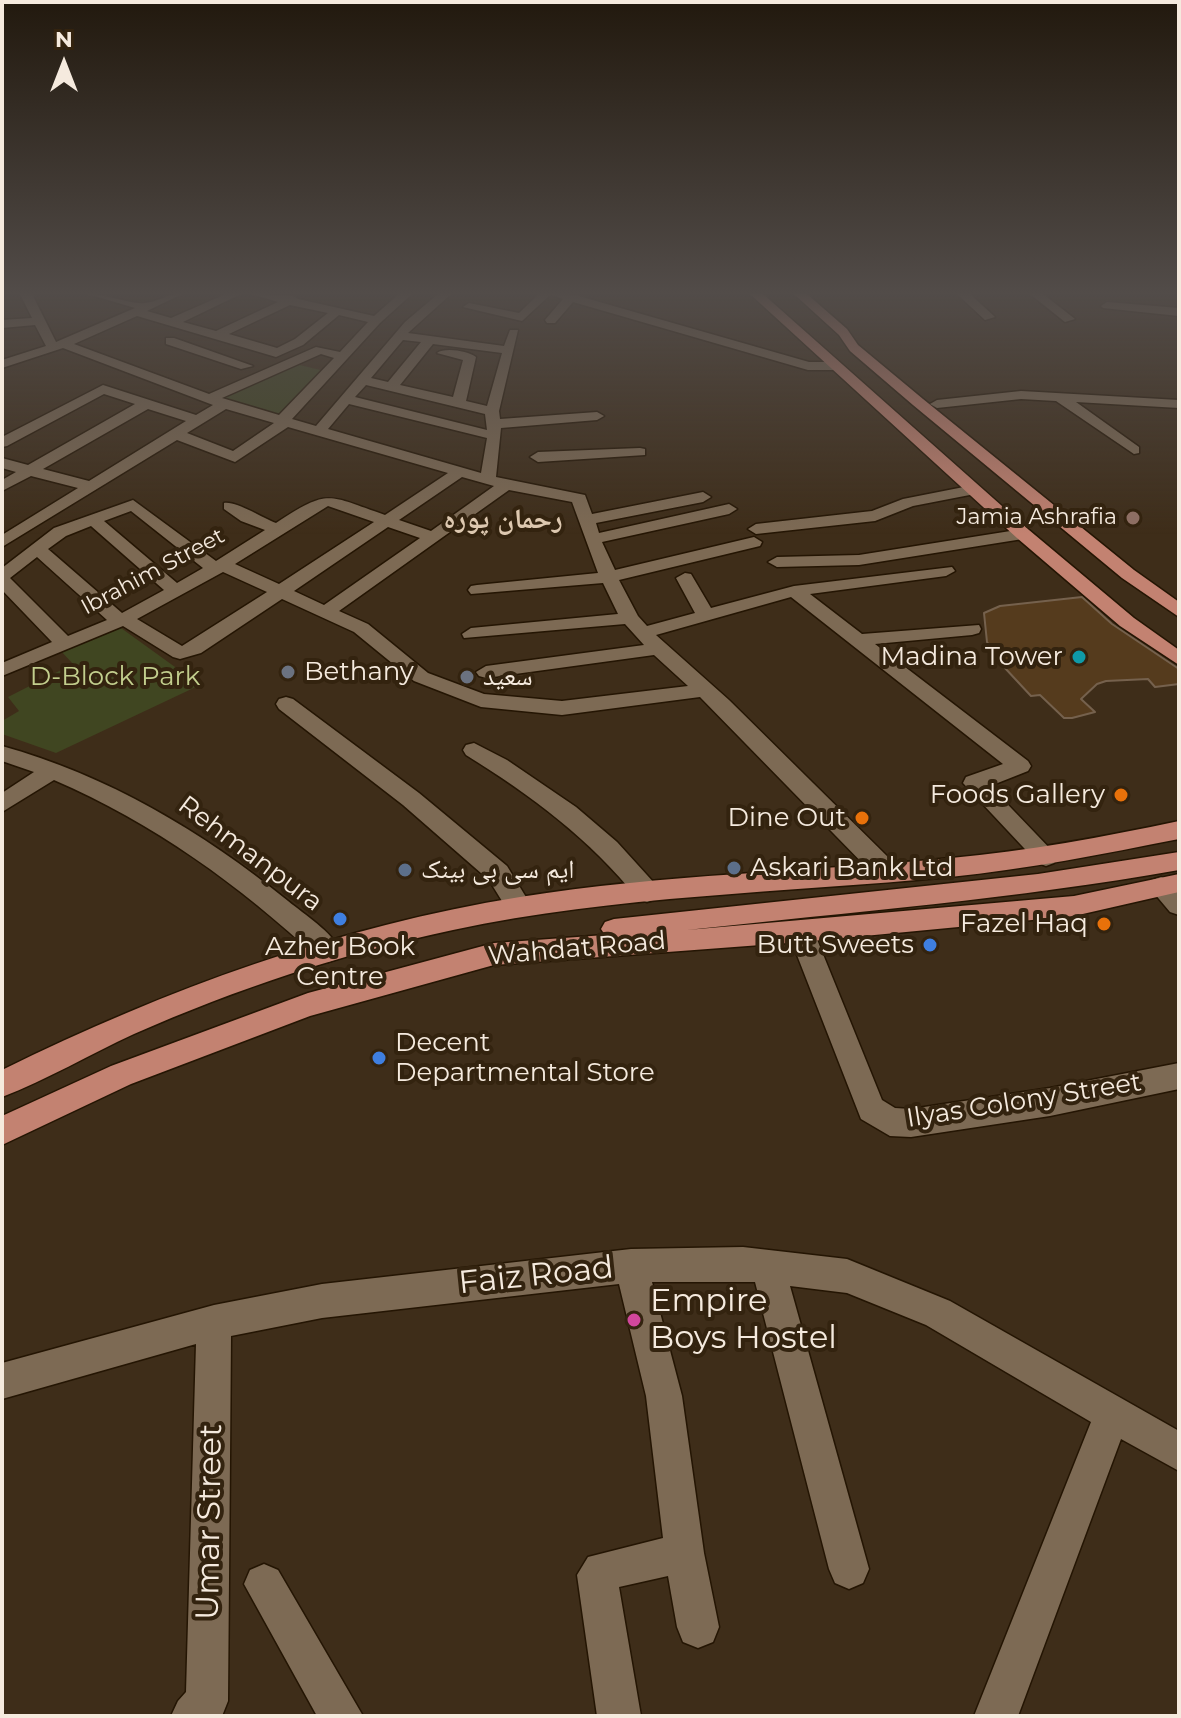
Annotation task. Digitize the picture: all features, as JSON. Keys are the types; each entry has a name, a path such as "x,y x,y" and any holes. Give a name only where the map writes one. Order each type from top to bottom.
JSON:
{"main road":[{"path":"843,374 1023,534 1127,622 1179,659"},
{"path":"854,374 899,416 1090,578 1179,647"},
{"path":"886,374 1128,574 1179,611"},
{"path":"903,374 1179,595"},
{"name":"Wahdat Road","path":"2,1084 195,997 328,951 519,907 647,892 1046,857 1179,830"},
{"path":"494,954 578,935 714,916 1055,883 1179,861"},
{"name":"Wahdat Road","path":"2,1131 121,1075 308,1005 494,954 801,932 1074,906 1173,891"}],"street":[{"path":"117,374 95,386 196,420"},
{"path":"143,374 284,422 506,485 578,476 640,452"},
{"path":"2,542 196,420 206,395 259,374"},
{"path":"173,433 235,457 284,422 327,374"},
{"path":"319,431 368,374"},
{"path":"391,387 402,374"},
{"path":"458,404 466,374"},
{"path":"488,480 494,424 505,374"},
{"path":"363,380 458,404 494,424"},
{"path":"2,443 103,389"},
{"path":"937,404 1021,395 1179,404"},
{"path":"1061,398 1134,450"},
{"path":"347,399 494,424 596,410 606,432"},
{"path":"2,486 146,404"},
{"path":"1159,404 1179,423"},
{"path":"538,457 578,476"},
{"path":"2,463 88,486"},
{"path":"38,549 122,620 180,653 187,652 460,472"},
{"path":"578,476 586,520 593,539 609,577 636,626 705,690 888,873"},
{"path":"326,612 506,485"},
{"path":"477,590 609,577 755,535 875,516 909,502 974,490"},
{"path":"586,520 703,497"},
{"name":"Ibrahim Street","path":"5,664 122,620 218,567 318,503 329,501 386,521"},
{"path":"65,644 2,578 60,532 133,505 218,567 282,590 361,628 421,677 481,700 562,708 705,690"},
{"path":"230,506 247,518 279,529"},
{"path":"593,539 729,509"},
{"path":"36,519 60,532"},
{"path":"92,519 176,591"},
{"path":"386,521 433,537"},
{"path":"777,562 859,560 1023,534"},
{"path":"471,634 636,626 705,614 794,591 946,571"},
{"path":"685,578 705,614"},
{"path":"794,591 1020,766 974,783 1046,857"},
{"path":"858,640 972,629"},
{"path":"486,672 658,649"},
{"path":"286,704 411,799 498,873 519,907"},
{"path":"474,750 534,787 595,832 647,892"},
{"name":"Rehmanpura","path":"2,753 54,769 99,788 198,844 269,898 328,951"},
{"path":"2,804 54,769"},
{"name":"Ilyas Colony Street","path":"801,932 871,1109 890,1122 911,1123 1050,1102 1179,1076"},
{"name":"Faiz Road","path":"2,1381 214,1322 322,1301 631,1266 743,1264 847,1276 938,1313 1179,1452"},
{"path":"631,1266 664,1396 684,1553 698,1627"},
{"path":"768,1267 849,1569"},
{"name":"Umar Street","path":"193,1716 207,1701 214,1322"},
{"path":"996,1716 1112,1415"},
{"path":"619,1716 597,1575 602,1571 684,1553"},
{"path":"264,1584 341,1716"}],"green space":[{"path":"266,374 327,374 282,421 209,399"},
{"name":"D-Block Park","path":"121,628 200,685 56,753 2,734 2,721 19,711 8,697 73,664 60,650"}],"building":[{"name":"Madina Tower","path":"1082,597 1112,624 1179,669 1179,684 1155,687 1148,679 1106,681 1097,684 1081,699 1095,712 1072,718 1064,718 1040,695 1031,696 1004,667 987,642 984,613 1000,606"}],"place":[{"name":"Jamia Ashrafia","path":"1133,518"},
{"name":"Madina Tower","path":"1079,657"},
{"name":"Bethany","path":"288,672"},
{"name":"سعید","path":"467,677"},
{"name":"Foods Gallery","path":"1121,795"},
{"name":"Dine Out","path":"862,818"},
{"name":"Askari Bank Ltd","path":"734,868"},
{"name":"ایم سی بی بینک","path":"405,870"},
{"name":"Azher Book Centre","path":"340,919"},
{"name":"Fazel Haq","path":"1104,924"},
{"name":"Butt Sweets","path":"930,945"},
{"name":"Decent Departmental Store","path":"379,1058"},
{"name":"Empire Boys Hostel","path":"634,1320"}],"district":[{"name":"رحمان پورہ","path":"503,520"}]}
